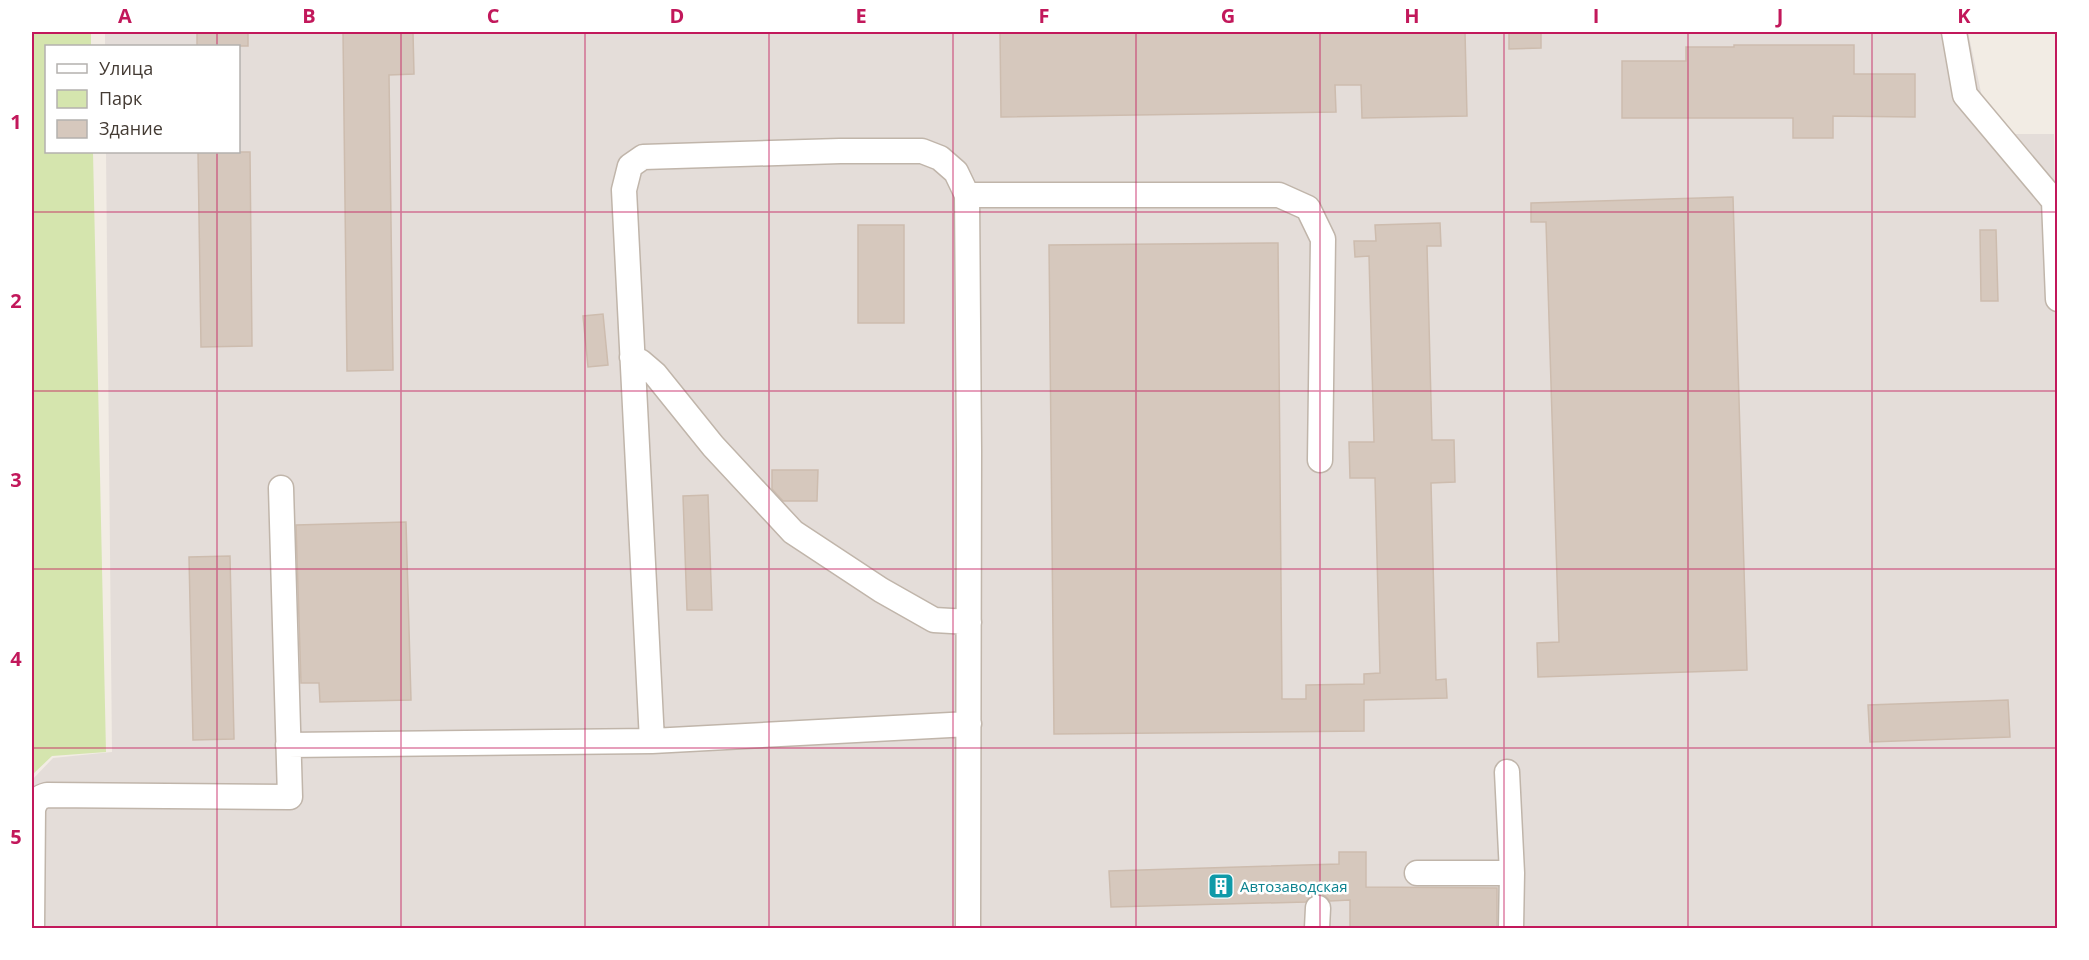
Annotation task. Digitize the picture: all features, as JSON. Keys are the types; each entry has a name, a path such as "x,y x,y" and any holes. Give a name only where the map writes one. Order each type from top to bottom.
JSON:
{"street":[{"path":"1954,32 1965,95 2054,201 2058,299"},
{"path":"652,741 624,190 630,166 643,157 840,151 922,151 940,158 956,172 967,195 968,928"},
{"path":"967,195 1280,195 1308,208 1323,239 1320,460"},
{"path":"632,357 655,374 713,446 793,532 881,590 934,620 969,622"},
{"path":"32,928 33,809 40,797 59,795 290,797 281,488"},
{"path":"288,745 652,741 969,724"},
{"path":"1507,772 1512,873 1511,928"},
{"path":"1417,873 1512,873"}],"shaded area":[{"path":"105,32 1968,32 1990,134 2054,134 2058,384 2057,928 32,928 32,780 53,758 112,752 106,153 240,153 240,45 105,45"}],"green space":[{"path":"32,32 91,32 91,45 45,45 45,153 93,153 106,752 52,756 32,775"}],"building":[{"path":"197,32 248,32 248,46 197,45"},
{"path":"343,32 413,32 414,74 389,75 393,370 347,371"},
{"path":"1000,32 1465,32 1467,116 1362,118 1361,85 1335,85 1336,112 1001,117"},
{"path":"1509,32 1541,32 1541,48 1509,49"},
{"path":"1734,45 1854,45 1854,74 1915,74 1915,117 1833,116 1833,138 1793,138 1793,118 1622,118 1622,61 1686,61 1686,47 1734,47"},
{"path":"250,152 252,346 201,347 198,153"},
{"path":"1733,197 1747,670 1538,677 1537,643 1559,642 1546,222 1531,222 1531,203"},
{"path":"1440,223 1441,246 1427,246 1432,440 1454,440 1455,482 1431,483 1436,680 1446,679 1447,698 1364,700 1364,731 1054,734 1049,245 1278,243 1282,699 1306,699 1306,685 1364,684 1364,674 1380,673 1375,478 1350,478 1349,442 1374,442 1369,256 1355,257 1354,241 1376,241 1375,225"},
{"path":"858,225 904,225 904,323 858,323"},
{"path":"1980,230 1996,230 1998,301 1981,301"},
{"path":"603,314 608,365 588,367 583,316"},
{"path":"772,470 818,470 817,501 783,501 772,489"},
{"path":"708,495 712,610 687,610 683,496"},
{"path":"406,522 411,700 320,702 319,683 301,683 296,525"},
{"path":"230,556 234,739 193,740 189,557"},
{"path":"2008,700 2010,737 1870,742 1868,705"},
{"path":"1339,852 1366,852 1366,887 1497,888 1497,928 1350,928 1350,900 1330,901 1319,894 1311,896 1306,902 1111,907 1109,871 1339,864"}],"place":[{"name":"Автозаводская","path":"1221,886"}]}
